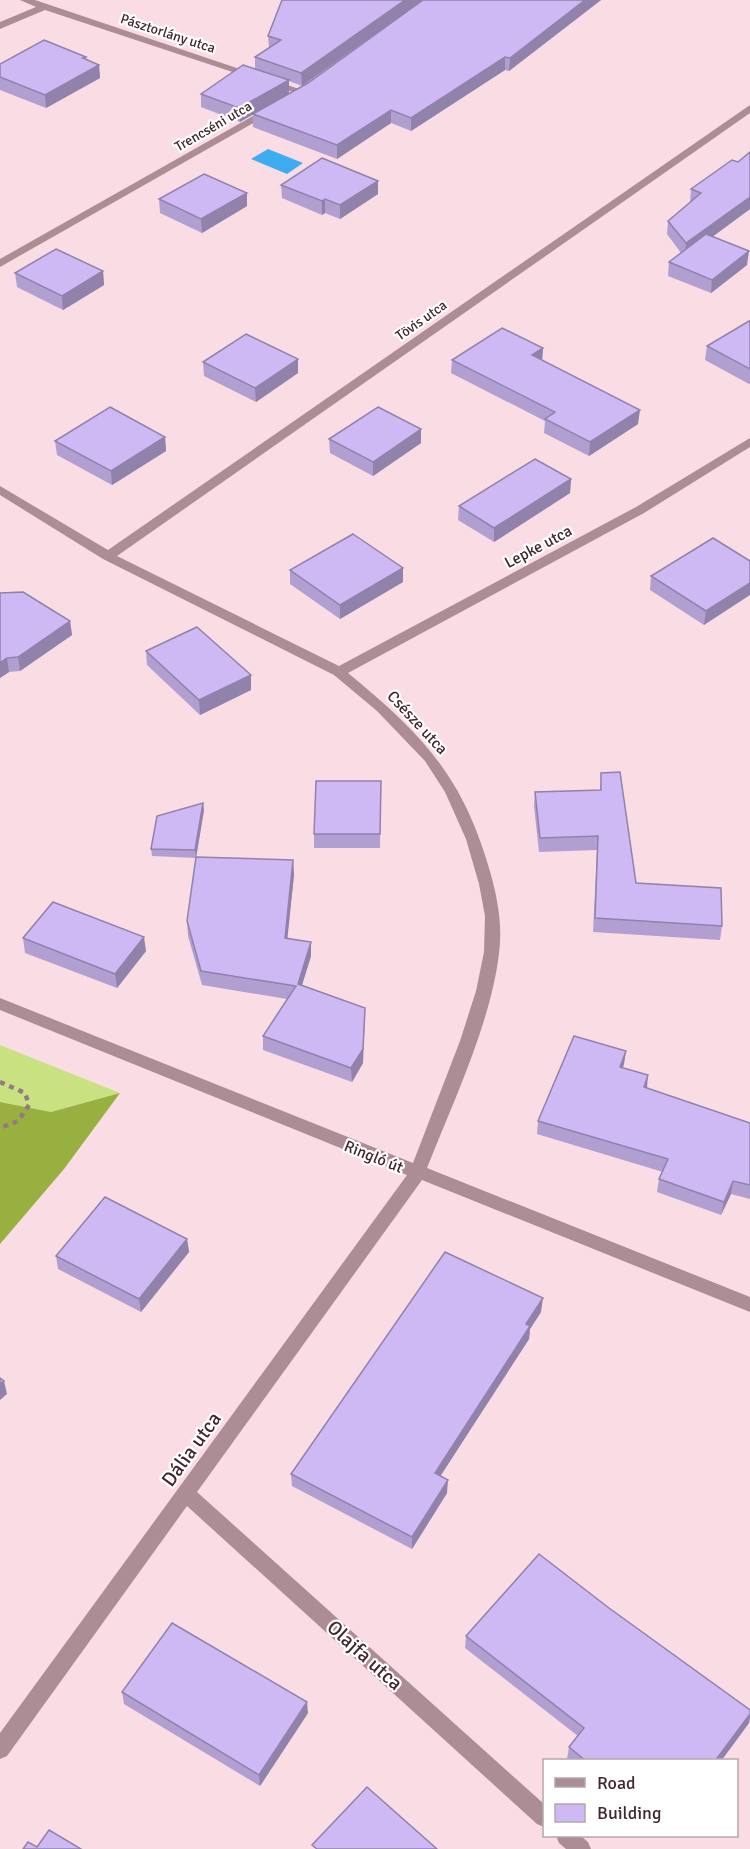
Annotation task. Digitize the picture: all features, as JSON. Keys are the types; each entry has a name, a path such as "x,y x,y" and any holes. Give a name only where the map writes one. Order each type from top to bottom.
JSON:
{"street":[{"name":"Pásztorlány utca","path":"25,0 297,95"},
{"path":"0,26 44,7"},
{"name":"Trencséni utca","path":"0,264 297,95"},
{"name":"Tövis utca","path":"108,556 750,108"},
{"name":"Lepke utca","path":"339,672 640,510 750,442"},
{"name":"Csésze utca","path":"0,490 108,556 339,672 398,725 430,758 452,790 472,839 492,916 492,952 484,991 455,1078 417,1173"},
{"name":"Ringló út","path":"0,1004 750,1305"},
{"name":"Dália utca","path":"0,1749 417,1173"},
{"name":"Olajfa utca","path":"186,1494 543,1816"},
{"path":"567,1837 581,1849"}],"path":[{"path":"0,1082 25,1093 29,1105 24,1117 14,1124 0,1128"}],"green space":[{"path":"0,1045 120,1093 51,1112 0,1102"},
{"path":"120,1093 64,1169 0,1244 0,1102 51,1112"}],"water":[{"path":"268,149 303,163 287,174 251,159"}],"building":[{"path":"282,0 405,0 301,73 255,57 281,40 268,36"},
{"path":"423,0 585,0 510,58 505,57 411,118 391,110 337,145 253,114 308,83"},
{"path":"44,40 86,57 83,58 99,65 45,95 0,77 0,64"},
{"path":"243,65 289,80 239,108 201,94"},
{"path":"750,152 750,197 686,243 668,221 701,193 691,189 732,160 738,162"},
{"path":"322,158 378,181 340,205 325,199 322,201 281,185"},
{"path":"204,174 247,193 201,219 159,199"},
{"path":"706,234 749,251 712,280 669,262"},
{"path":"56,249 103,271 62,296 15,273"},
{"path":"749,321 750,369 707,346"},
{"path":"502,328 543,348 532,355 640,410 590,442 545,419 555,412 452,360"},
{"path":"246,334 298,359 255,388 203,362"},
{"path":"110,407 165,437 111,471 55,441"},
{"path":"378,407 421,429 373,462 329,439"},
{"path":"535,459 571,479 494,528 459,506"},
{"path":"353,534 403,568 340,605 290,570"},
{"path":"713,538 750,561 750,583 706,611 651,576"},
{"path":"23,592 70,621 18,657 7,658 0,663 0,593"},
{"path":"197,627 251,675 199,700 146,651"},
{"path":"620,772 636,883 721,888 722,926 595,918 598,836 540,838 535,792 601,790 601,773"},
{"path":"316,781 381,781 380,834 314,834"},
{"path":"203,803 195,850 151,849 157,816"},
{"path":"196,857 293,860 285,938 311,942 298,984 365,1008 363,1049 351,1068 263,1036 296,986 201,971 187,921"},
{"path":"53,902 144,937 115,974 23,938"},
{"path":"574,1036 626,1051 620,1067 648,1075 644,1087 750,1123 750,1185 733,1181 724,1202 659,1179 668,1159 538,1121"},
{"path":"105,1197 187,1239 139,1299 56,1256"},
{"path":"445,1252 543,1298 526,1324 530,1326 435,1473 448,1480 412,1537 291,1474"},
{"path":"539,1554 609,1608 750,1710 750,1714 716,1759 584,1759 569,1747 584,1728 466,1636"},
{"path":"172,1623 307,1702 259,1775 122,1692"},
{"path":"367,1787 437,1849 317,1849 312,1845"},
{"path":"49,1830 81,1849 23,1849 28,1842 37,1847"}]}
